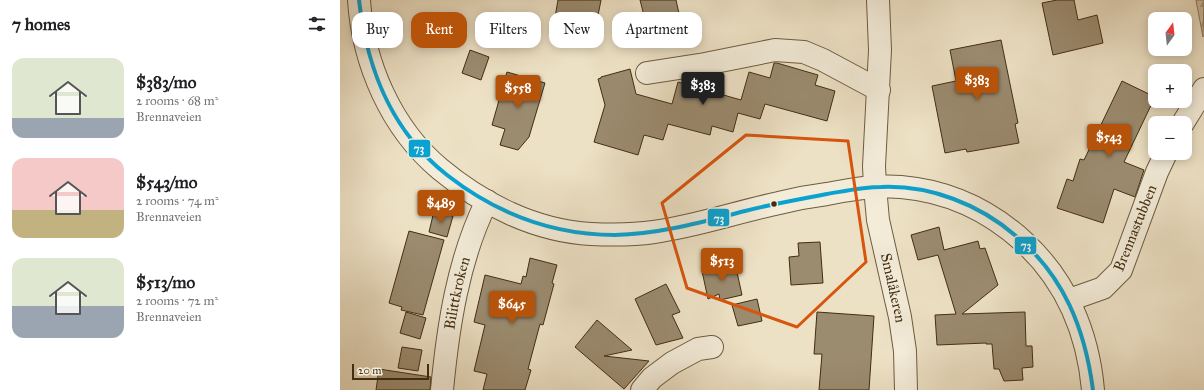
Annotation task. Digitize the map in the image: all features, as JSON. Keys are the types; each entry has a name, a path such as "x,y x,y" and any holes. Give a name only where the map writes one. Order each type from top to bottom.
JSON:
{"street":[{"path":"359,0 364,37 375,75 382,91 404,129 434,164 468,191 487,202 524,220 552,228 589,234 632,234 656,232 682,227 779,203 850,190 875,187 901,187 940,194 958,200 990,216 1034,252 1069,300 1076,316 1091,370 1093,390"},
{"name":"Smalåkeren","path":"878,0 880,50 874,166 875,187 878,220 900,317 905,351 906,390"},
{"path":"647,72 706,64 775,50 804,52 823,60 879,90"},
{"path":"1187,116 1204,89"},
{"name":"Brennastubben","path":"1069,300 1103,288 1121,270 1163,160"},
{"name":"Bilittkroken","path":"442,390 446,347 458,283 477,222 487,202"},
{"path":"642,390 652,378 672,363 698,349 712,347"}],"highlighted area":[{"path":"746,135 848,141 866,262 797,327 687,288 662,203"}],"green space":[{"path":"1196,0 1204,0 1203,37"}],"building":[{"path":"558,0 601,0 599,12 556,12"},
{"path":"640,0 676,0 679,12 643,12"},
{"path":"1057,0 1074,0 1078,20 1097,15 1103,43 1053,55 1042,3"},
{"path":"1001,40 1018,123 1015,124 1019,143 967,152 966,149 945,153 932,86 956,81 950,50"},
{"path":"470,50 489,57 481,80 462,73"},
{"path":"774,63 818,75 815,85 835,91 827,121 765,104 760,119 738,113 733,132 712,126 710,135 668,124 663,140 644,135 638,155 594,142 605,105 598,79 601,77 630,69 636,94 672,104 678,82 741,100 749,72 770,78"},
{"path":"507,72 545,83 529,137 518,150 500,145 505,129 492,125"},
{"path":"1122,81 1148,94 1148,108 1150,108 1124,162 1144,170 1135,197 1114,189 1103,223 1057,208 1067,179 1073,181 1080,159 1084,160"},
{"path":"434,211 453,216 447,237 429,232"},
{"path":"939,227 944,250 978,241 980,249 985,248 998,285 962,314 1025,312 1026,346 1032,346 1033,367 1022,368 1023,380 1004,381 999,369 994,369 992,344 937,345 935,315 956,314 938,255 918,260 911,235"},
{"path":"409,231 444,240 423,315 401,310 402,307 389,303"},
{"path":"820,242 823,283 791,285 789,257 799,256 798,243"},
{"path":"530,258 557,265 552,283 554,284 543,325 540,324 528,369 531,370 525,390 483,390 487,374 474,371 485,325 474,322 485,275 521,284 523,276 526,277"},
{"path":"735,263 742,295 720,300 719,294 708,299 702,271"},
{"path":"666,284 680,312 672,315 683,338 656,345 635,299"},
{"path":"757,299 762,321 738,326 732,305"},
{"path":"406,312 426,318 420,339 400,333"},
{"path":"817,312 874,316 869,390 819,390 822,354 814,354"},
{"path":"597,320 632,350 604,356 649,361 624,389 575,347"},
{"path":"402,347 422,350 418,371 398,368"},
{"path":"379,369 431,377 430,390 376,390"}],"transit line":[{"name":"73","path":"359,0 368,50 385,97 397,118 411,139 427,158 447,175 485,201 526,220 547,226 591,234 615,235 665,230 755,208 861,188 899,187 935,193 970,206 1002,225 1033,252 1047,268 1070,305 1078,325 1093,390"}]}
